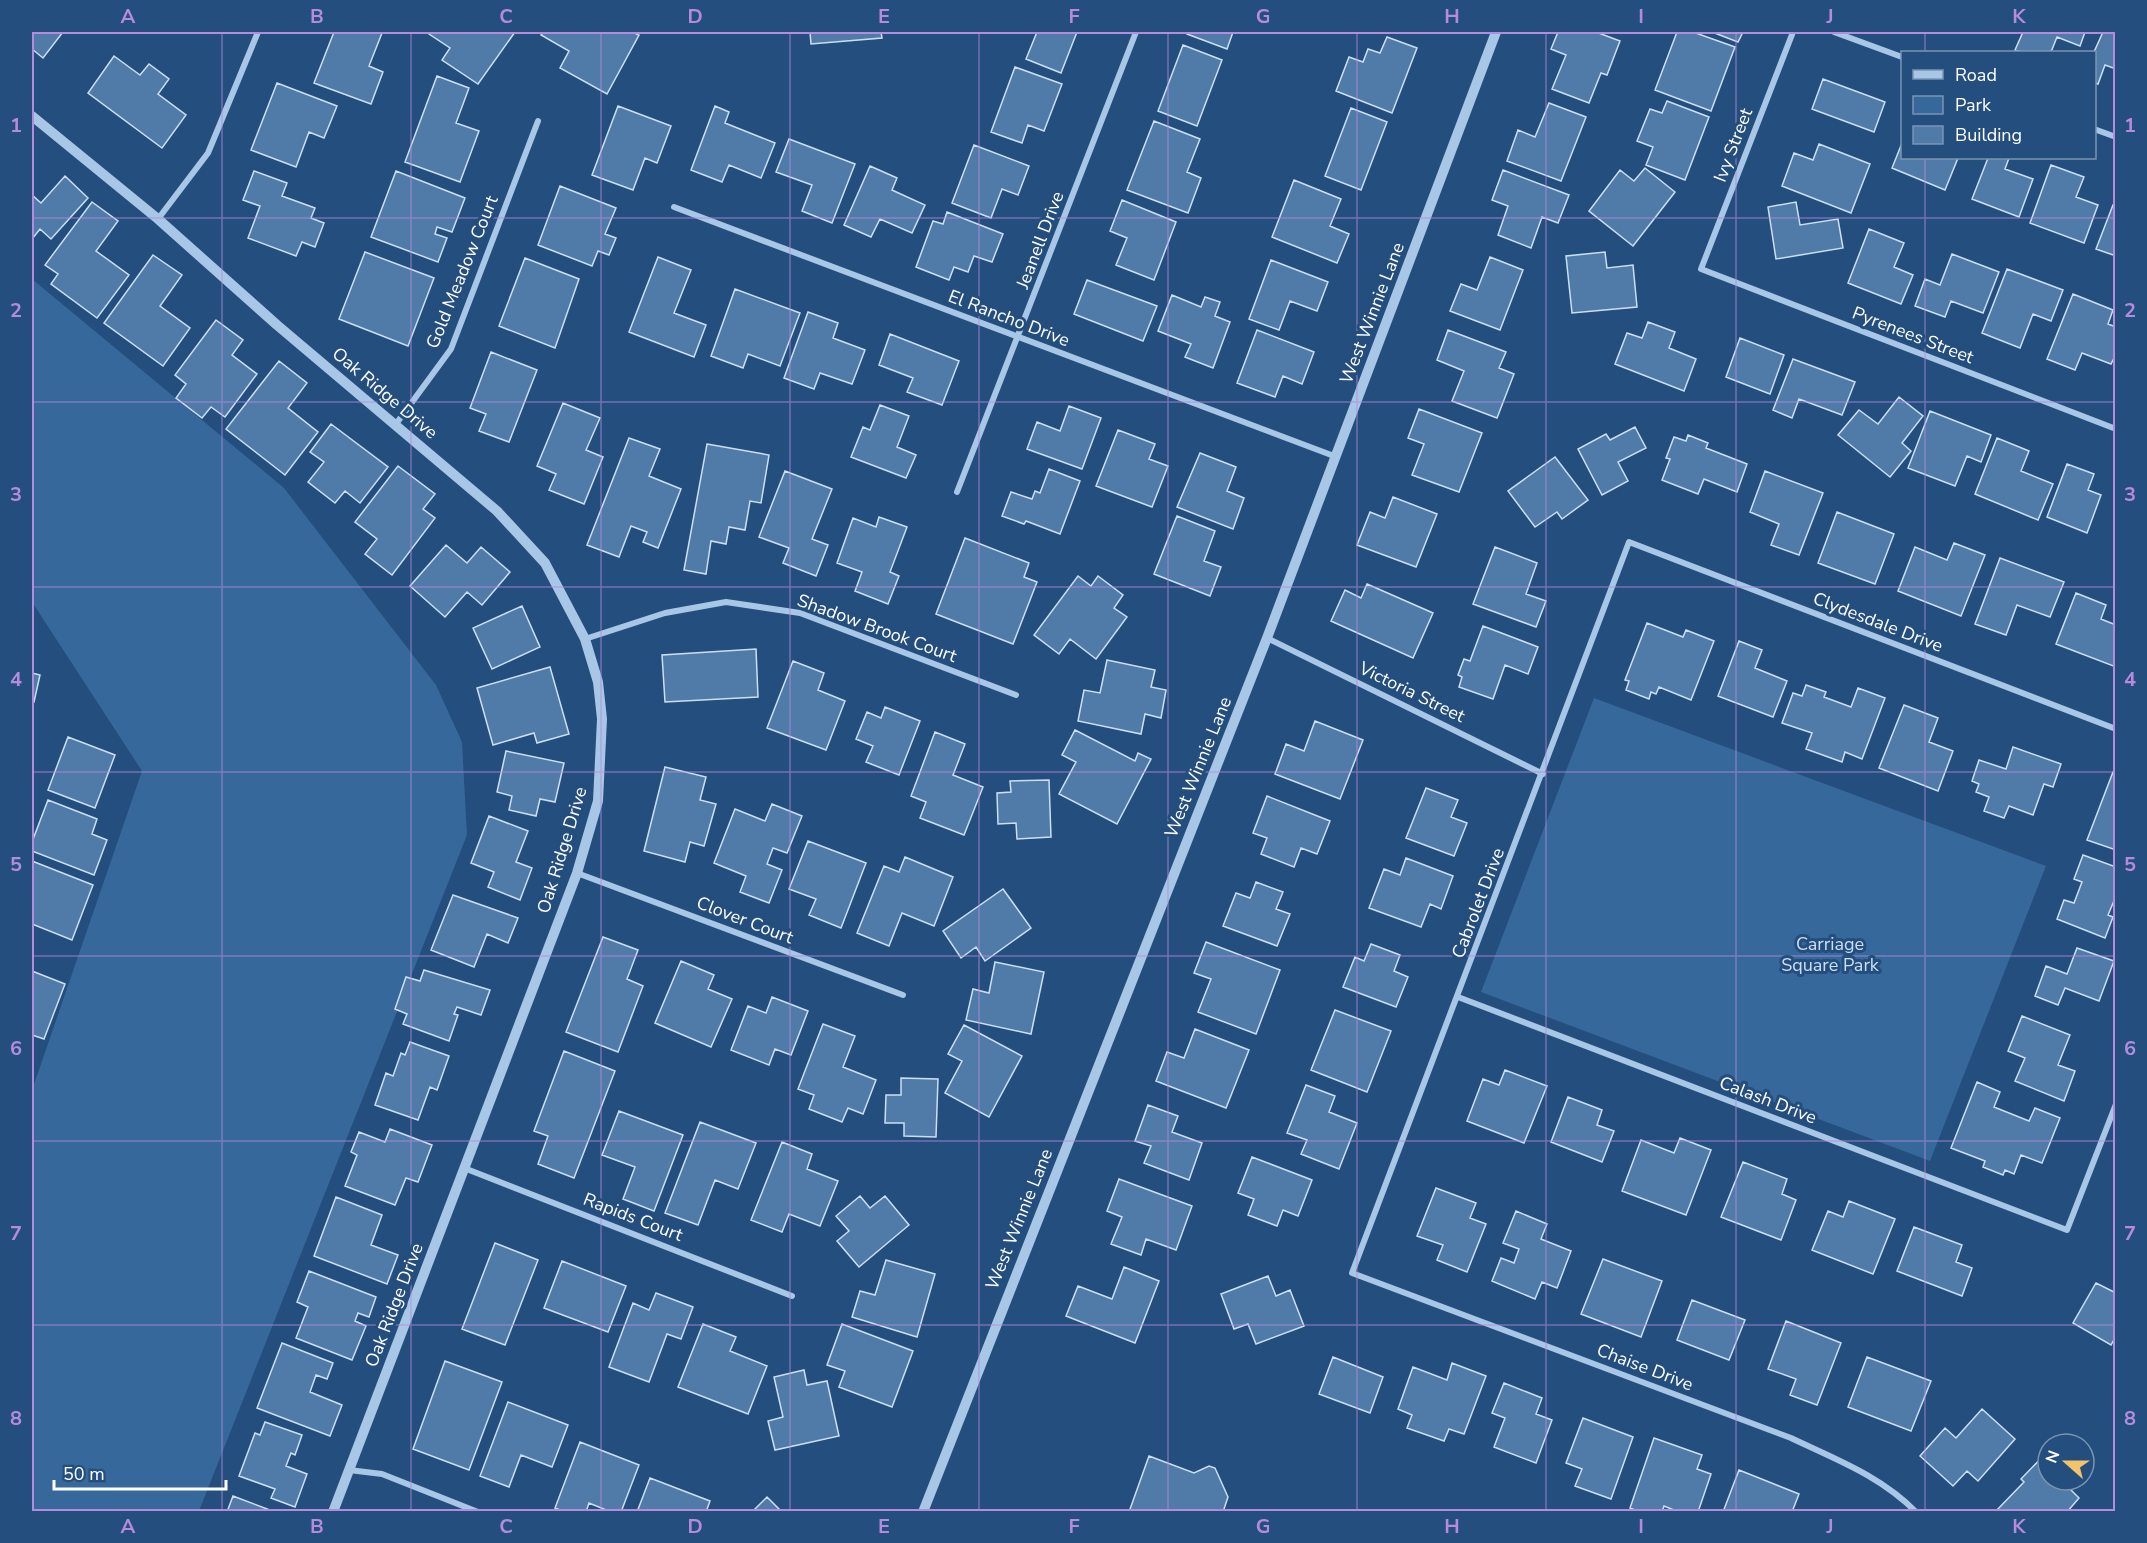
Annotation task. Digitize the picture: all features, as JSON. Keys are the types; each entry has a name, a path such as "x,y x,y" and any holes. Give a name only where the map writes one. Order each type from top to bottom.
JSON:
{"street":[{"path":"158,219 208,153 258,32"},
{"name":"Jeanell Drive","path":"957,492 1136,32"},
{"name":"West Winnie Lane","path":"923,1512 1267,638 1496,32"},
{"name":"Ivy Street","path":"1701,269 1793,32"},
{"path":"1834,32 1901,57"},
{"name":"Oak Ridge Drive","path":"32,116 158,219 277,325 497,511 545,564 585,639 598,682 602,757 598,801 577,873 333,1512"},
{"name":"Gold Meadow Court","path":"396,424 451,349 538,121"},
{"path":"2096,130 2115,137"},
{"name":"El Rancho Drive","path":"674,207 1334,456"},
{"name":"Pyrenees Street","path":"1701,269 2115,429"},
{"name":"Clydesdale Drive","path":"1629,542 2115,729"},
{"name":"Cabrolet Drive","path":"1352,1273 1629,542"},
{"name":"Shadow Brook Court","path":"585,639 665,613 726,602 800,613 1016,695"},
{"name":"Victoria Street","path":"1267,638 1543,774"},
{"name":"Clover Court","path":"577,873 903,995"},
{"name":"Calash Drive","path":"1458,997 2067,1230 2115,1104"},
{"name":"Rapids Court","path":"464,1168 792,1296"},
{"name":"Chaise Drive","path":"1352,1273 1791,1438 1858,1469 1898,1494 1916,1512"},
{"path":"349,1470 382,1474 478,1512"}],"green space":[{"path":"32,279 284,488 436,685 462,742 467,835 199,1511 32,1511 32,1090 142,771 32,602"},
{"name":"Carriage Square Park","path":"1594,698 2046,866 1930,1161 1481,992"}],"building":[{"path":"32,32 63,32 43,58 32,49"},
{"path":"334,32 382,33 369,66 383,72 371,104 314,83"},
{"path":"426,32 515,32 478,84 442,60 450,48"},
{"path":"543,32 632,32 639,35 607,94 560,68 569,51 541,35"},
{"path":"810,32 881,32 882,38 811,44"},
{"path":"1037,32 1077,32 1061,73 1026,59"},
{"path":"1188,32 1233,32 1227,49 1187,34"},
{"path":"1558,32 1596,32 1620,41 1607,75 1601,73 1589,103 1552,89 1566,55 1551,49"},
{"path":"1677,32 1693,32 1735,47 1711,111 1655,90"},
{"path":"1712,32 1743,32 1738,42"},
{"path":"2023,32 2085,32 2080,46 2057,37 2051,51 2015,50"},
{"path":"2103,32 2116,32 2116,69 2105,65 2098,84 2096,84 2094,51"},
{"path":"1387,37 1417,48 1392,113 1336,91 1349,57 1363,62 1368,49 1380,53"},
{"path":"1183,45 1222,60 1197,126 1158,111"},
{"path":"114,56 140,75 149,64 169,79 158,94 186,115 162,148 88,93"},
{"path":"1015,67 1062,84 1044,131 1028,125 1022,143 991,132"},
{"path":"437,76 469,88 456,123 479,131 460,182 405,162"},
{"path":"1823,79 1885,102 1874,132 1812,109"},
{"path":"277,83 337,106 324,138 309,132 296,167 251,150"},
{"path":"1667,101 1709,117 1685,180 1646,165 1653,147 1637,141 1650,109 1662,113"},
{"path":"1549,103 1586,117 1561,181 1507,161 1518,130 1535,137"},
{"path":"618,106 671,126 657,163 645,158 633,190 592,175"},
{"path":"715,106 729,112 725,123 775,143 761,178 729,165 722,182 691,170"},
{"path":"1351,108 1387,122 1361,190 1325,176"},
{"path":"1154,121 1200,139 1187,172 1201,178 1188,213 1127,190"},
{"path":"789,139 855,164 832,223 802,211 812,185 776,172"},
{"path":"1819,144 1870,164 1851,213 1782,186 1794,153 1813,160"},
{"path":"974,145 1029,166 1018,195 1002,189 991,218 952,203"},
{"path":"1901,146 1901,159 1958,159 1945,190 1892,168"},
{"path":"1988,159 2009,159 2005,169 2033,179 2019,217 1972,199"},
{"path":"2051,165 2084,177 2076,197 2098,205 2084,243 2030,223"},
{"path":"870,166 897,178 892,190 925,205 912,233 880,219 871,237 844,225"},
{"path":"1645,168 1675,192 1633,246 1589,211 1620,170 1634,181"},
{"path":"1503,170 1569,195 1558,223 1542,217 1531,248 1498,235 1508,206 1492,200"},
{"path":"254,171 287,183 282,196 315,208 311,218 324,223 315,247 302,242 296,256 248,238 260,206 243,200"},
{"path":"396,171 465,198 452,232 437,227 435,234 447,238 438,262 371,237"},
{"path":"65,176 88,198 51,239 40,229 32,239 32,195 41,203"},
{"path":"1294,180 1341,199 1330,226 1349,234 1337,263 1272,237"},
{"path":"560,186 616,208 605,234 616,238 609,255 598,251 592,266 538,245"},
{"path":"1122,200 1176,222 1154,280 1116,265 1127,238 1110,231"},
{"path":"92,202 118,221 96,251 129,275 97,318 51,284 58,274 45,265"},
{"path":"1796,202 1800,225 1838,219 1843,248 1776,259 1768,207"},
{"path":"2113,205 2116,206 2116,256 2096,249"},
{"path":"947,212 1003,234 992,262 974,256 968,272 954,267 949,280 916,267 933,221 943,224"},
{"path":"1869,229 1904,243 1894,267 1913,275 1901,304 1848,283"},
{"path":"365,252 434,278 408,346 339,319"},
{"path":"1605,252 1607,268 1633,265 1637,307 1572,313 1566,256"},
{"path":"1952,254 1999,272 1983,313 1951,301 1945,317 1915,306 1925,279 1940,285"},
{"path":"153,255 182,275 160,306 190,328 163,366 104,323"},
{"path":"658,257 691,270 674,313 706,325 694,357 629,332"},
{"path":"1490,257 1523,270 1500,330 1450,311 1461,284 1477,290"},
{"path":"525,258 579,279 555,348 499,326"},
{"path":"1271,260 1328,282 1317,311 1290,301 1279,330 1249,319"},
{"path":"2007,269 2063,290 2051,321 2033,314 2020,348 1982,333"},
{"path":"1087,280 1157,306 1143,341 1074,314"},
{"path":"735,289 800,313 780,366 748,354 743,368 711,356"},
{"path":"2073,294 2113,310 2108,324 2116,327 2116,354 2111,364 2082,353 2075,370 2047,359"},
{"path":"1172,295 1201,307 1205,297 1220,302 1215,316 1230,322 1213,368 1185,357 1191,344 1158,331"},
{"path":"808,312 838,323 833,338 865,350 852,384 820,373 814,389 784,378"},
{"path":"216,320 243,340 232,355 257,374 225,417 211,407 202,418 176,398 186,384 175,375"},
{"path":"1648,322 1675,332 1669,348 1696,359 1684,391 1615,364 1627,333 1642,338"},
{"path":"1257,330 1314,352 1302,384 1283,376 1275,397 1237,383"},
{"path":"1448,330 1506,352 1499,368 1514,374 1497,418 1452,401 1464,371 1437,360"},
{"path":"890,334 959,361 942,405 907,392 913,378 879,365"},
{"path":"1740,338 1784,355 1770,394 1726,377"},
{"path":"491,352 537,370 509,442 479,431 486,414 470,408"},
{"path":"1793,359 1855,382 1842,415 1799,399 1792,418 1773,410"},
{"path":"279,361 307,383 288,408 318,432 285,475 226,429"},
{"path":"1899,397 1923,416 1902,443 1911,451 1890,477 1838,435 1859,410 1878,424"},
{"path":"563,403 600,418 586,450 603,457 584,504 549,490 556,474 537,466"},
{"path":"880,405 909,416 897,447 916,455 906,478 851,457 863,427 870,430"},
{"path":"1069,406 1101,418 1082,469 1027,449 1037,422 1060,431"},
{"path":"1419,409 1482,433 1459,492 1412,475 1424,444 1408,438"},
{"path":"1930,411 1991,435 1981,462 1967,456 1955,486 1908,468"},
{"path":"331,424 388,467 360,503 345,491 335,503 308,482 324,462 310,452"},
{"path":"1635,427 1646,448 1618,462 1628,481 1602,495 1578,449 1606,434 1610,440"},
{"path":"1118,430 1155,444 1149,459 1168,466 1152,507 1096,486"},
{"path":"1688,435 1708,443 1706,448 1747,464 1737,492 1704,479 1698,494 1662,480 1670,459 1666,458 1674,437 1686,441"},
{"path":"629,438 660,449 649,476 681,489 658,548 643,542 647,532 631,526 619,557 587,545"},
{"path":"1997,438 2029,451 2021,471 2053,484 2038,520 1975,494"},
{"path":"707,444 769,455 761,503 750,501 745,530 729,527 726,544 711,541 706,574 684,570"},
{"path":"1200,453 1236,467 1227,491 1244,498 1233,529 1177,507"},
{"path":"1555,457 1588,500 1562,519 1557,512 1535,527 1508,491"},
{"path":"2067,464 2094,474 2088,490 2101,495 2087,533 2047,517"},
{"path":"398,466 435,494 423,509 435,518 392,575 365,554 377,539 355,522"},
{"path":"1049,469 1080,481 1060,534 1026,521 1024,524 1002,516 1011,492 1032,499 1035,491 1040,493"},
{"path":"785,471 832,489 812,539 828,545 816,576 783,563 789,548 759,537"},
{"path":"1765,471 1823,493 1799,555 1771,545 1779,524 1750,512"},
{"path":"1393,497 1437,514 1416,567 1357,545 1370,512 1385,518"},
{"path":"1837,512 1894,534 1875,584 1818,563"},
{"path":"1177,516 1215,531 1204,561 1221,567 1210,596 1154,574"},
{"path":"879,517 907,527 890,572 899,576 888,604 855,591 862,572 837,563 853,518 876,527"},
{"path":"965,538 1029,563 1024,577 1037,582 1013,644 936,614"},
{"path":"1954,543 1985,555 1961,616 1898,591 1915,547 1947,560"},
{"path":"446,545 467,563 481,547 510,572 482,605 467,592 445,617 410,586"},
{"path":"1495,547 1537,563 1526,594 1546,601 1536,627 1473,604"},
{"path":"2000,558 2064,582 2050,617 2017,605 2006,635 1975,624"},
{"path":"1078,576 1091,586 1098,576 1123,595 1114,608 1127,617 1096,659 1070,639 1059,654 1034,635"},
{"path":"1367,584 1433,613 1413,658 1331,621 1345,590 1361,598"},
{"path":"2076,593 2106,605 2101,619 2116,625 2116,667 2056,644"},
{"path":"522,606 540,647 492,669 473,628"},
{"path":"1647,623 1683,637 1686,630 1714,641 1691,700 1659,687 1656,694 1651,692 1649,699 1626,690 1629,681 1625,680"},
{"path":"1483,626 1538,647 1528,674 1505,665 1493,699 1459,687 1462,677 1458,675 1464,659 1470,661"},
{"path":"1739,641 1762,650 1755,668 1787,681 1773,717 1718,696"},
{"path":"756,649 758,697 665,702 662,655"},
{"path":"1107,660 1155,670 1151,687 1166,690 1161,718 1145,714 1141,734 1078,721 1084,690 1100,693"},
{"path":"793,661 824,673 818,690 845,701 826,750 767,728"},
{"path":"550,667 569,734 537,743 534,733 493,745 477,688"},
{"path":"32,673 40,675 34,702 32,701"},
{"path":"1806,685 1826,692 1824,697 1851,707 1858,688 1885,698 1862,759 1845,752 1842,762 1806,749 1812,733 1782,723 1793,693 1802,696"},
{"path":"1904,705 1938,718 1929,742 1953,751 1938,791 1879,768"},
{"path":"885,707 920,721 899,775 866,762 873,746 856,739 867,712 881,718"},
{"path":"1315,721 1363,740 1340,799 1275,774 1286,744 1304,751"},
{"path":"1075,730 1135,761 1138,753 1151,759 1117,824 1059,794 1076,762 1062,755"},
{"path":"935,732 965,744 953,775 983,787 964,835 920,818 926,802 911,796"},
{"path":"68,737 115,755 95,808 48,790"},
{"path":"2013,747 2061,764 2053,787 2044,784 2033,815 2009,806 2004,818 1984,811 1989,797 1976,792 1979,784 1972,781 1979,760 2006,769"},
{"path":"506,751 564,763 555,802 540,799 536,816 509,810 512,796 497,792"},
{"path":"665,767 706,777 700,800 716,804 704,846 690,842 685,862 644,851"},
{"path":"2113,772 2116,773 2116,850 2087,840"},
{"path":"1049,780 1051,837 1017,839 1016,823 998,824 997,793 1011,792 1010,781"},
{"path":"1426,788 1458,800 1451,817 1467,823 1454,856 1406,838"},
{"path":"1267,796 1330,821 1317,854 1301,848 1294,867 1261,854 1267,838 1253,833"},
{"path":"48,800 97,819 92,834 107,840 94,875 32,851 32,842"},
{"path":"772,804 802,816 787,853 773,848 767,864 782,870 769,903 740,892 746,876 714,863 735,809 765,821"},
{"path":"489,816 528,831 516,862 532,868 520,900 488,887 494,872 471,863"},
{"path":"808,841 866,863 841,928 809,915 816,899 789,889"},
{"path":"2083,855 2116,867 2116,896 2108,915 2113,917 2105,938 2057,919 2064,900 2074,903 2082,882 2074,879"},
{"path":"905,857 953,877 934,926 902,913 889,946 857,933 884,866 899,872"},
{"path":"1406,858 1453,876 1441,909 1430,904 1421,927 1369,908 1384,869 1400,875"},
{"path":"32,861 93,885 72,940 32,924"},
{"path":"1256,882 1283,892 1276,909 1290,914 1277,946 1223,926 1236,893 1250,898"},
{"path":"1003,889 1031,928 985,961 976,947 961,958 943,931"},
{"path":"453,895 518,918 508,943 487,934 474,967 431,950"},
{"path":"603,937 638,950 627,979 643,986 618,1052 566,1032"},
{"path":"1206,942 1280,970 1256,1034 1198,1012 1211,979 1194,973"},
{"path":"1371,944 1400,955 1394,971 1408,977 1396,1007 1343,987 1355,957 1364,961"},
{"path":"2077,948 2114,961 2099,1001 2065,988 2058,1005 2035,996 2046,966 2067,974"},
{"path":"681,961 714,975 708,989 732,999 711,1047 655,1023"},
{"path":"995,962 1044,972 1031,1034 966,1020 973,989 989,993"},
{"path":"424,970 490,990 481,1015 457,1007 454,1014 458,1015 449,1041 403,1024 407,1014 395,1009 406,977 420,981"},
{"path":"32,971 65,984 44,1039 32,1035"},
{"path":"772,997 808,1011 791,1055 775,1049 769,1065 731,1050 748,1006 766,1013"},
{"path":"1335,1010 1391,1031 1367,1092 1311,1070"},
{"path":"2022,1016 2070,1035 2058,1065 2075,1071 2064,1101 2015,1081 2025,1058 2008,1051"},
{"path":"823,1024 855,1036 843,1067 876,1080 863,1114 848,1108 842,1122 809,1109 814,1095 798,1089"},
{"path":"964,1025 1022,1056 989,1117 945,1093 962,1061 948,1054"},
{"path":"1195,1029 1249,1050 1226,1108 1156,1081 1167,1052 1184,1058"},
{"path":"410,1042 449,1056 437,1090 430,1087 418,1120 375,1105 386,1073 393,1076 401,1053 405,1055"},
{"path":"564,1051 615,1071 574,1178 538,1164 548,1136 534,1131"},
{"path":"1505,1070 1547,1086 1524,1143 1467,1121 1483,1079 1499,1085"},
{"path":"901,1078 938,1079 936,1137 904,1136 904,1123 885,1123 886,1095 901,1095"},
{"path":"1977,1082 2000,1092 1994,1107 2029,1121 2035,1108 2060,1118 2042,1163 2021,1155 2014,1174 2005,1170 2003,1175 1983,1167 1985,1161 1951,1148"},
{"path":"1306,1085 1335,1096 1329,1112 1357,1123 1339,1169 1301,1154 1307,1140 1287,1133"},
{"path":"1568,1097 1602,1110 1597,1125 1614,1131 1602,1162 1551,1142"},
{"path":"1148,1105 1178,1116 1172,1132 1202,1143 1189,1180 1144,1163 1151,1146 1135,1141"},
{"path":"619,1111 683,1135 654,1211 623,1199 635,1167 602,1155"},
{"path":"700,1122 756,1143 738,1189 715,1180 698,1225 665,1213"},
{"path":"390,1129 432,1145 418,1182 406,1178 395,1205 345,1186 357,1155 351,1152 359,1132 385,1142"},
{"path":"1680,1138 1711,1150 1686,1215 1622,1191 1641,1140 1674,1153"},
{"path":"782,1142 812,1154 807,1169 838,1181 820,1226 789,1214 782,1232 751,1220"},
{"path":"1252,1157 1312,1180 1298,1216 1283,1210 1277,1226 1248,1215 1254,1199 1238,1193"},
{"path":"1743,1162 1787,1179 1782,1194 1796,1200 1781,1240 1721,1217"},
{"path":"1119,1179 1192,1206 1176,1250 1146,1239 1141,1255 1111,1244 1122,1217 1107,1211"},
{"path":"1436,1188 1476,1203 1470,1218 1486,1224 1467,1272 1437,1260 1443,1245 1417,1236"},
{"path":"860,1196 870,1208 885,1196 909,1225 859,1267 837,1241 849,1231 836,1216"},
{"path":"336,1197 382,1215 371,1245 398,1255 387,1284 314,1256"},
{"path":"1849,1201 1895,1219 1873,1274 1812,1250 1828,1211 1843,1217"},
{"path":"1516,1211 1547,1224 1541,1239 1571,1251 1557,1288 1542,1282 1535,1299 1492,1281 1501,1258 1514,1263 1519,1249 1503,1243"},
{"path":"1914,1227 1962,1245 1956,1262 1972,1268 1962,1296 1897,1271"},
{"path":"495,1243 538,1260 505,1345 462,1329"},
{"path":"1603,1259 1662,1281 1641,1337 1581,1314"},
{"path":"886,1260 935,1274 917,1337 852,1317 860,1291 875,1295"},
{"path":"562,1261 626,1286 608,1332 544,1308"},
{"path":"1124,1267 1159,1281 1135,1343 1066,1316 1078,1286 1112,1299"},
{"path":"309,1271 376,1297 369,1317 358,1313 355,1321 366,1326 352,1360 296,1338 308,1307 297,1302"},
{"path":"1268,1276 1276,1296 1290,1290 1304,1326 1256,1344 1248,1324 1234,1329 1221,1294"},
{"path":"2096,1283 2116,1293 2116,1336 2111,1345 2073,1323"},
{"path":"656,1293 693,1307 681,1339 667,1334 649,1382 609,1367 633,1303 649,1310"},
{"path":"1692,1300 1745,1320 1729,1360 1677,1340"},
{"path":"1786,1321 1841,1343 1817,1405 1790,1395 1796,1379 1768,1369"},
{"path":"703,1324 736,1337 730,1351 767,1366 748,1414 678,1387"},
{"path":"842,1324 913,1351 892,1407 839,1387 845,1371 827,1365"},
{"path":"282,1343 333,1363 327,1379 316,1375 310,1392 342,1405 330,1436 257,1408"},
{"path":"1333,1357 1383,1377 1370,1413 1319,1394"},
{"path":"1867,1357 1931,1381 1911,1431 1848,1407"},
{"path":"445,1361 502,1382 469,1470 413,1449"},
{"path":"1452,1363 1486,1376 1464,1434 1449,1429 1444,1441 1407,1428 1412,1415 1398,1409 1413,1367 1447,1380"},
{"path":"804,1370 807,1385 827,1381 839,1436 775,1450 768,1421 783,1417 774,1377"},
{"path":"1504,1383 1542,1398 1536,1414 1552,1420 1536,1463 1494,1447 1505,1418 1492,1413"},
{"path":"508,1402 568,1425 552,1467 521,1455 509,1487 480,1476"},
{"path":"1982,1409 2015,1439 1978,1481 1967,1471 1953,1486 1920,1456 1945,1428 1956,1438"},
{"path":"1583,1418 1633,1437 1611,1499 1575,1486 1582,1469 1566,1463"},
{"path":"265,1422 302,1435 295,1455 291,1453 286,1466 307,1474 295,1507 271,1498 275,1489 239,1476 255,1433 260,1435"},
{"path":"1654,1438 1702,1455 1697,1469 1711,1474 1698,1512 1679,1512 1664,1506 1662,1512 1640,1512 1630,1508"},
{"path":"580,1442 639,1465 621,1512 611,1512 589,1503 586,1512 565,1512 555,1508"},
{"path":"1149,1456 1194,1473 1209,1466 1215,1468 1228,1497 1223,1512 1129,1512"},
{"path":"2036,1463 2036,1492 2073,1492 2079,1498 2067,1512 1995,1512 2024,1482 2021,1479"},
{"path":"1739,1470 1799,1494 1792,1512 1723,1512"},
{"path":"650,1478 710,1501 706,1512 637,1512"},
{"path":"233,1496 275,1512 227,1512"},
{"path":"767,1497 782,1512 752,1512"}]}
